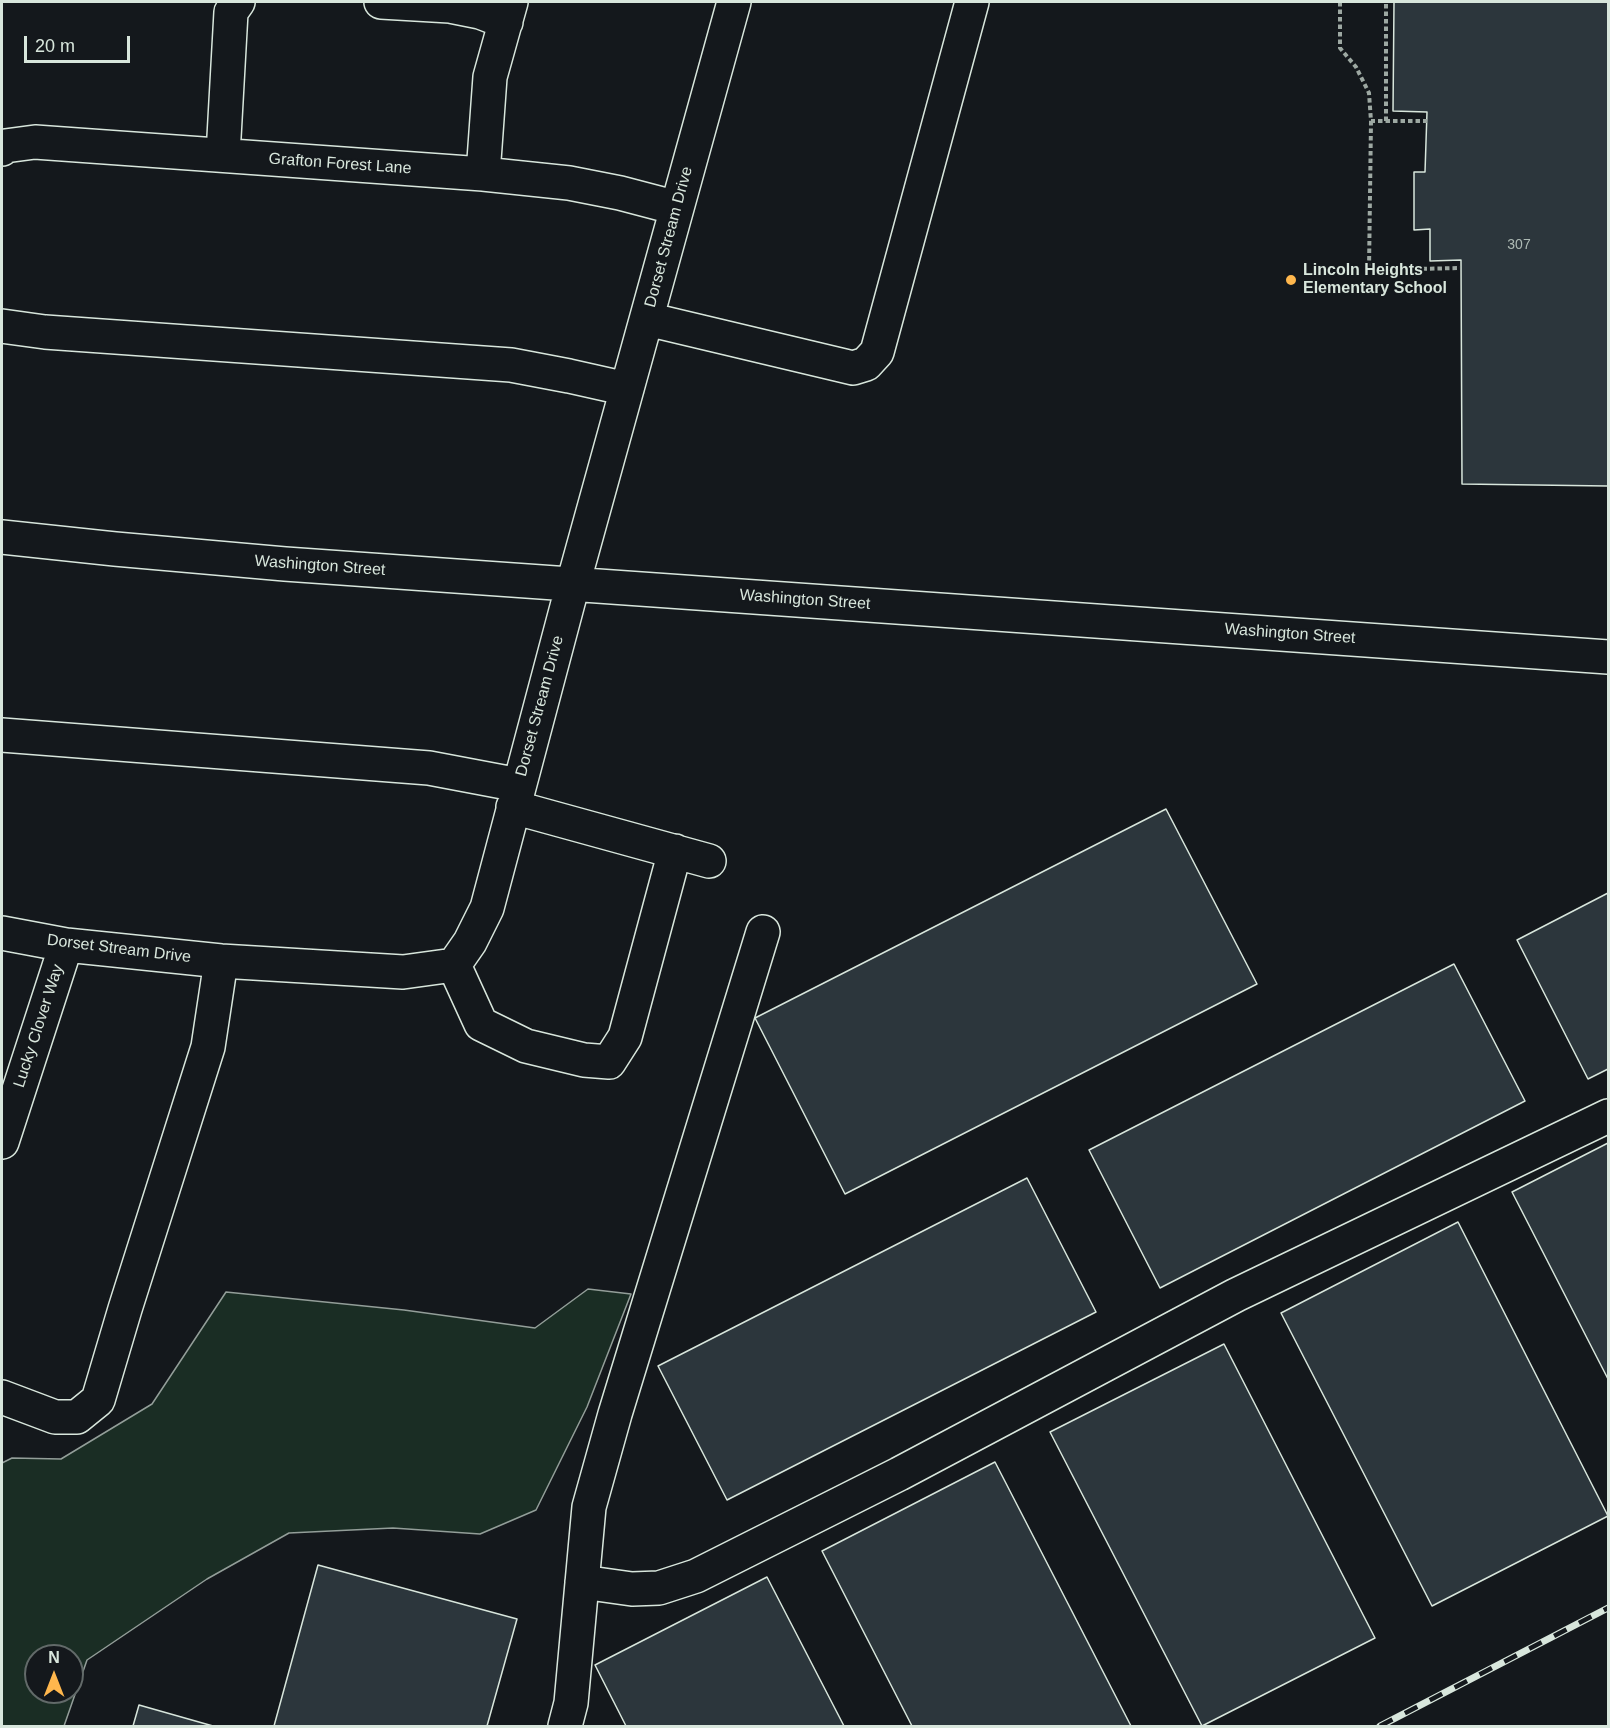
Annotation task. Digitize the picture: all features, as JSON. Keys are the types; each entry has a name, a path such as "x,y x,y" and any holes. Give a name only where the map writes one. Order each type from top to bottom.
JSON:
{"street":[{"path":"223,155 231,12 238,2"},
{"path":"381,2 450,6 480,12 508,12 490,77 483,174"},
{"name":"Dorset Stream Drive","path":"2,933 66,945 221,961 403,972 454,965 470,942 487,908 573,584 734,2"},
{"path":"646,319 853,368 866,364 877,352 972,2"},
{"name":"Grafton Forest Lane","path":"2,149 5,146 35,142 483,174 569,183 677,208"},
{"path":"2,326 45,332 511,365 627,389"},
{"name":"Washington Street","path":"2,537 285,564 1608,657"},
{"path":"2,735 429,768 709,861"},
{"path":"454,965 482,1024 525,1046 584,1060 609,1062 625,1037 675,851"},
{"path":"565,1726 571,1702 590,1507 615,1414 763,932"},
{"name":"Lucky Clover Way","path":"2,1142 66,945"},
{"path":"2,1397 55,1417 77,1417 98,1400 124,1309 208,1047 221,961"},
{"path":"582,1582 632,1589 659,1587 696,1576 899,1474 1236,1295 1608,1116"}],"path":[{"path":"1340,2 1340,48 1356,67 1369,93 1371,121 1369,270 1461,268"},
{"path":"1386,2 1386,121"},
{"path":"1371,121 1427,121"}],"green space":[{"path":"588,1289 631,1294 587,1407 536,1510 480,1534 393,1528 289,1533 207,1579 87,1660 84,1669 84,1644 24,1644 24,1704 72,1704 64,1726 2,1726 2,1463 12,1458 61,1459 152,1404 226,1292 404,1310 535,1328"}],"building":[{"name":"Lincoln Heights Elementary School","path":"1394,2 1608,2 1608,486 1462,484 1461,260 1430,261 1430,229 1414,230 1414,172 1425,172 1427,112 1393,111"},
{"path":"1166,809 1257,984 845,1194 755,1018"},
{"path":"1608,893 1608,1069 1588,1079 1517,940"},
{"path":"1454,964 1525,1101 1160,1288 1089,1150"},
{"path":"1608,1143 1608,1379 1512,1192"},
{"path":"1027,1178 1096,1312 727,1500 658,1366"},
{"path":"1458,1222 1608,1516 1432,1606 1281,1313"},
{"path":"1224,1344 1375,1638 1202,1726 1050,1432"},
{"path":"995,1462 1131,1726 912,1726 822,1551"},
{"path":"318,1565 517,1619 487,1726 274,1726"},
{"path":"767,1577 844,1726 626,1726 595,1665"},
{"path":"139,1705 213,1726 133,1726"}],"railway":[{"path":"1380,1726 1608,1608"}],"place":[{"name":"Lincoln Heights Elementary School","path":"1291,280"}]}
